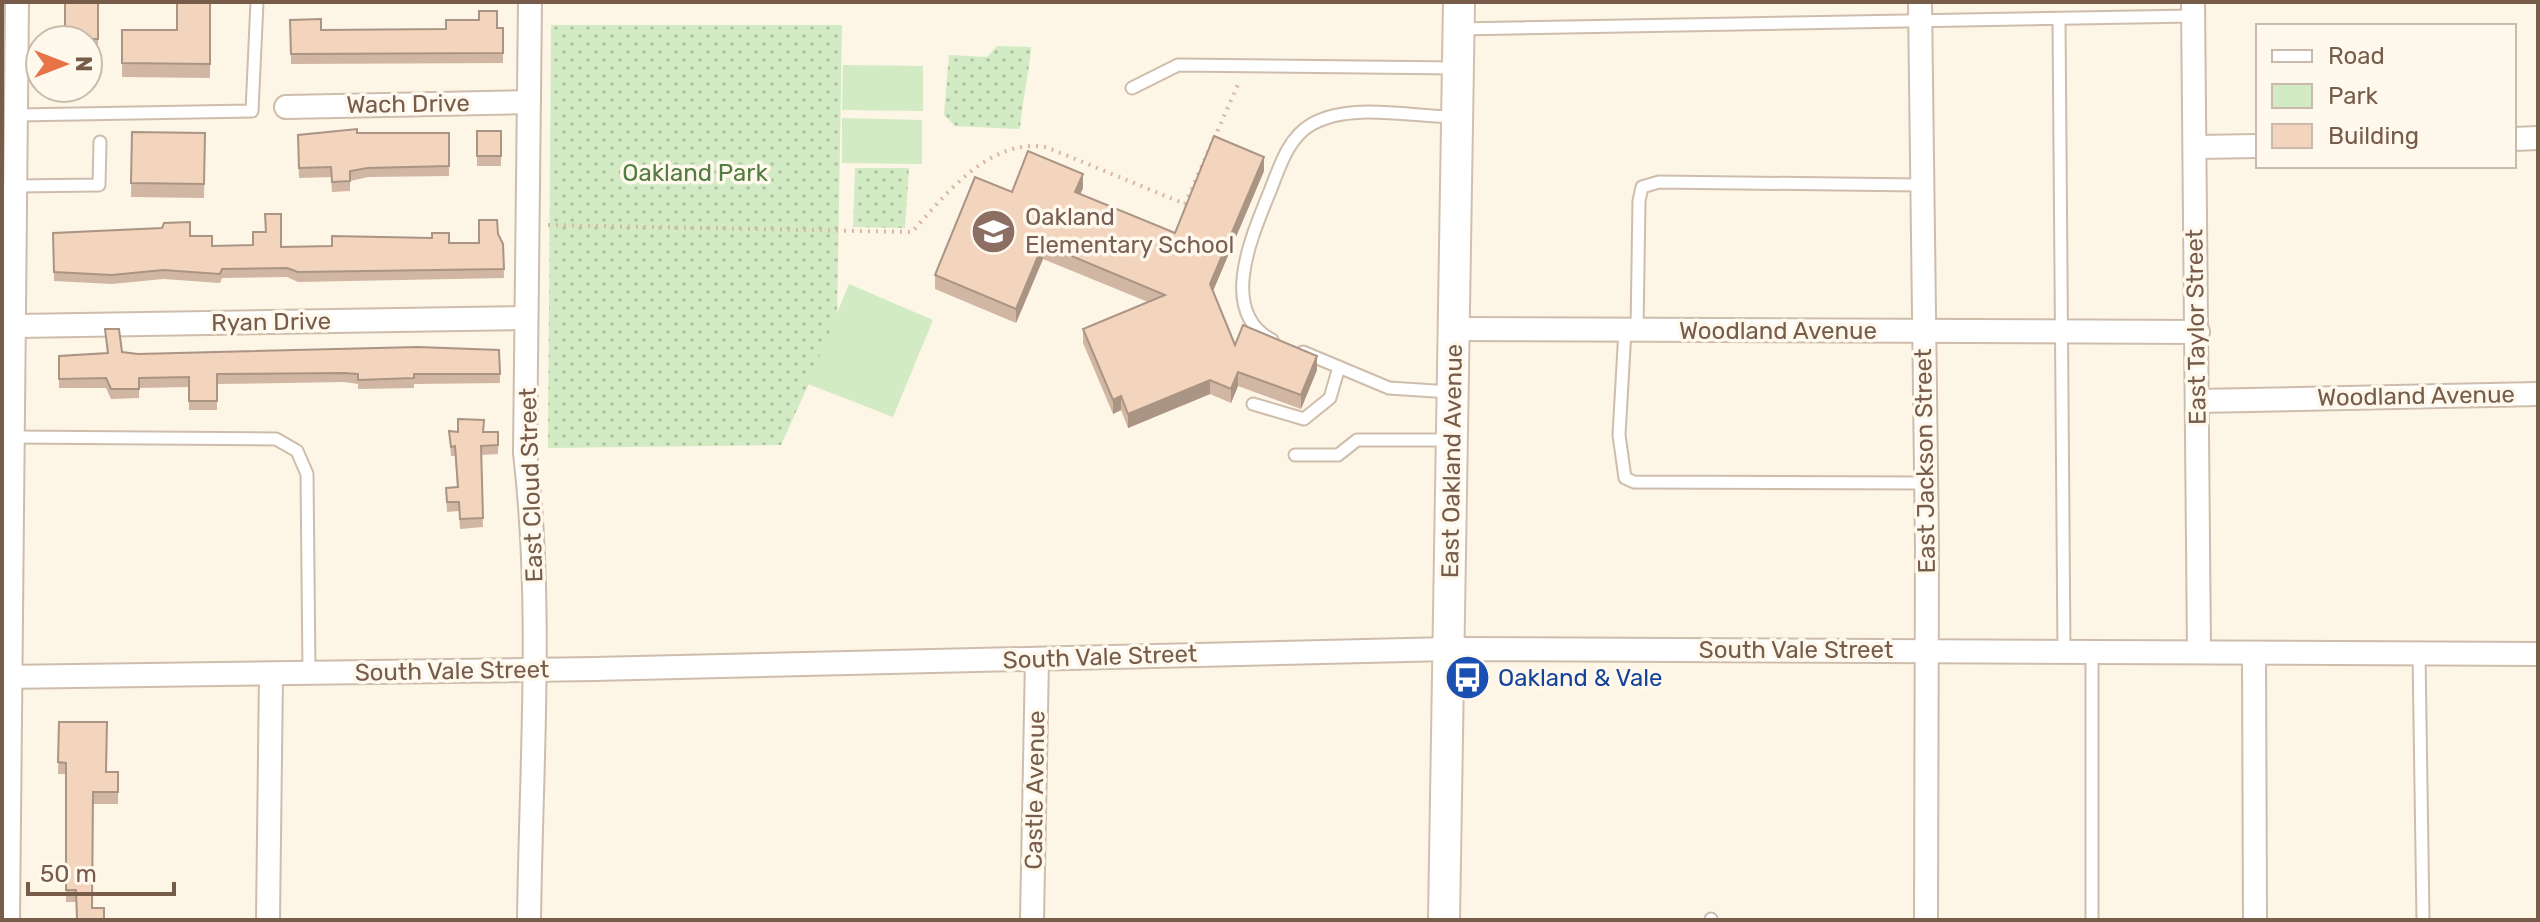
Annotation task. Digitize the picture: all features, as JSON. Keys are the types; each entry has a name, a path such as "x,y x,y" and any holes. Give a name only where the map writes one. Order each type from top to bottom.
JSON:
{"main road":[{"name":"East Oakland Avenue","path":"1444,920 1459,16"}],"street":[{"path":"8,920 7,490 13,437 8,367 9,189 17,115 17,2"},
{"name":"East Cloud Street","path":"529,920 533,524 525,453 525,318 530,2"},
{"name":"East Taylor Street","path":"2193,9 2199,651"},
{"name":"East Jackson Street","path":"1920,12 1926,483 1926,920"},
{"name":"Wach Drive","path":"286,107 529,102"},
{"path":"2516,139 2538,138"},
{"path":"2195,147 2256,146"},
{"name":"Ryan Drive","path":"9,326 525,318"},
{"name":"Woodland Avenue","path":"1453,329 2198,332"},
{"name":"Woodland Avenue","path":"2198,401 2538,394"},
{"name":"South Vale Street","path":"7,677 532,670 1449,649 1926,649 2254,654"},
{"path":"2255,920 2254,654 2538,654"},
{"name":"Castle Avenue","path":"1032,920 1037,659"},
{"path":"268,920 271,674"}],"lane":[{"path":"17,115 252,111 257,2"},
{"path":"1459,16 1920,12 2059,20 2193,9"},
{"path":"2059,20 2064,651"},
{"path":"1132,88 1178,65 1458,68"},
{"path":"1452,392 1389,388 1289,347 1259,331 1251,318 1243,276 1252,234 1291,142 1307,127 1339,114 1457,117"},
{"path":"9,189 99,185 100,142"},
{"path":"1920,185 1673,182 1642,187 1619,435 1625,478 1634,482 1926,483"},
{"path":"1253,404 1304,419 1330,398 1339,367"},
{"path":"13,437 276,439 297,451 307,474 309,673"},
{"path":"1295,455 1338,455 1357,440 1452,440"},
{"path":"2092,651 2092,920"},
{"path":"2419,653 2423,920"}],"path":[{"path":"526,225 912,232 952,187 983,163 1030,144 1046,147 1185,204 1246,65"}],"green space":[{"path":"2,2 7,2 6,164 2,164"},
{"name":"Oakland Park","path":"551,25 842,25 837,322 781,445 548,448"},
{"path":"997,46 1031,47 1020,129 955,126 944,115 949,55 987,57"},
{"path":"843,65 923,66 923,111 842,110"},
{"path":"842,118 922,120 922,164 842,163"},
{"path":"855,168 909,168 905,228 853,227"},
{"path":"849,284 933,320 893,417 808,384"}],"building":[{"path":"65,2 98,2 98,24 65,24"},
{"path":"177,2 210,2 210,64 122,63 122,30 177,30"},
{"path":"479,11 497,11 497,28 503,28 503,53 291,54 290,20 321,19 321,30 446,29 446,20 479,20"},
{"path":"357,129 357,133 449,133 449,166 368,168 350,171 350,181 332,182 331,167 299,168 298,135"},
{"path":"477,131 501,131 501,156 477,156"},
{"path":"132,132 205,133 204,184 131,183"},
{"name":"Oakland Elementary School","path":"1214,136 1264,157 1210,284 1235,345 1243,325 1317,356 1301,395 1238,372 1231,389 1210,380 1128,414 1121,396 1113,400 1083,329 1165,295 1043,244 1016,309 935,275 975,177 1012,192 1028,151 1083,174 1075,192 1175,233"},
{"path":"265,214 281,214 281,247 332,246 332,236 432,238 432,233 449,233 449,243 479,243 479,220 497,220 498,234 503,244 504,269 298,272 287,268 222,269 220,274 163,270 112,275 54,272 53,233 162,228 164,223 190,222 190,236 212,236 212,246 253,245 253,232 266,232"},
{"path":"105,329 119,329 122,352 138,354 418,347 499,350 500,374 414,374 414,378 358,380 358,374 344,373 217,374 217,401 189,401 189,377 139,378 139,389 111,389 106,378 59,379 59,356 108,353"},
{"path":"458,419 484,420 483,432 498,432 498,445 481,446 483,518 460,519 459,502 447,502 446,488 458,487 455,446 451,447 449,431 458,432"},
{"path":"59,722 107,722 106,772 118,772 118,792 93,792 92,908 104,908 104,920 77,920 76,890 66,890 66,763 58,762"}],"place":[{"name":"Oakland Elementary School","path":"994,231"},
{"name":"Oakland & Vale","path":"1467,678"}]}
